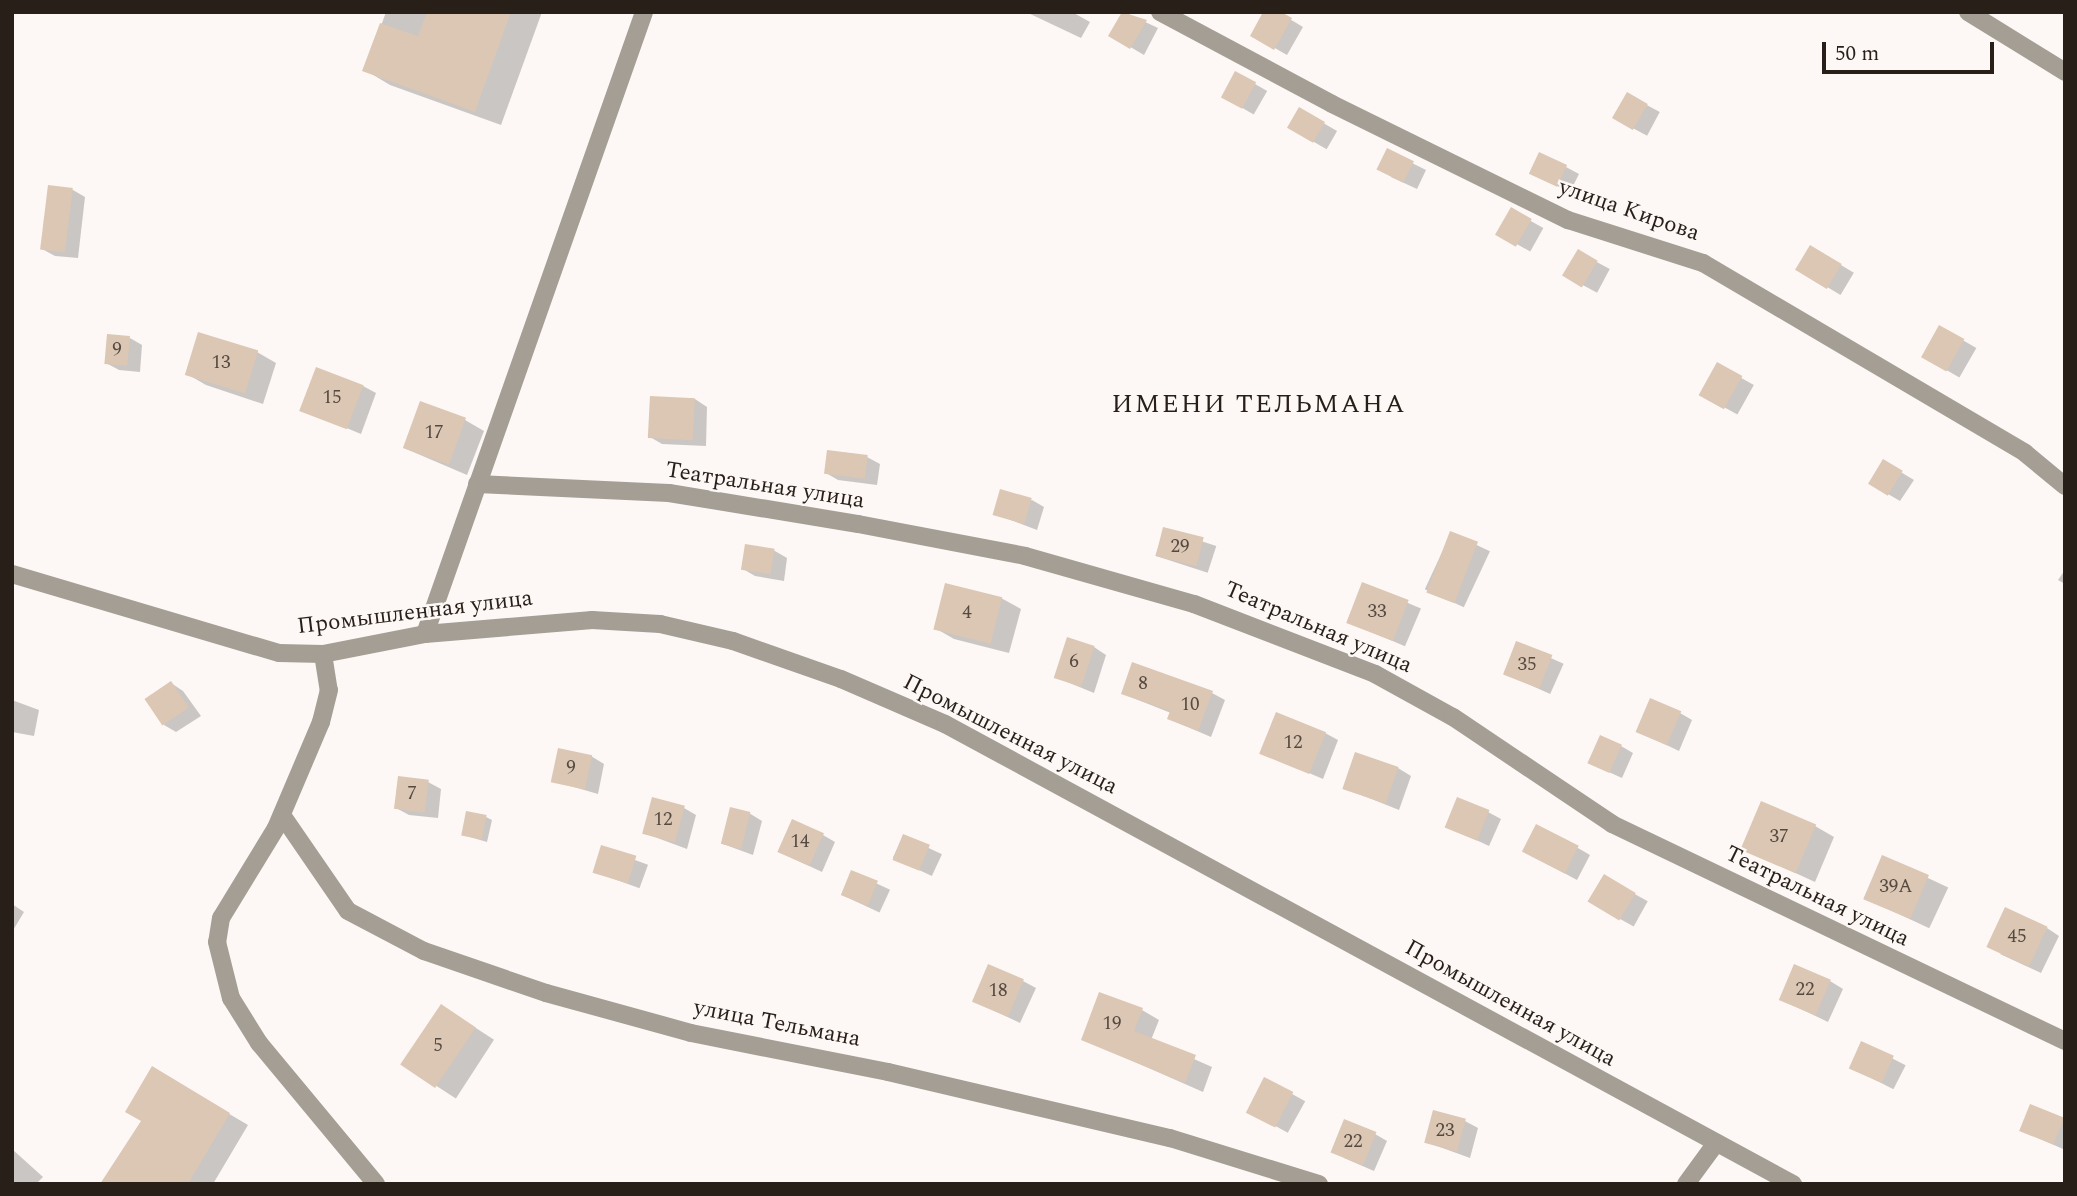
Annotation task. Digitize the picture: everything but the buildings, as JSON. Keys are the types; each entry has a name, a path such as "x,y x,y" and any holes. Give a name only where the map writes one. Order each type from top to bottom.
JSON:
{"street":[{"path":"425,634 644,12"},
{"name":"улица Кирова","path":"1160,12 1332,104 1569,220 1703,263 2025,453 2065,486"},
{"path":"1968,12 2065,72"},
{"name":"Театральная улица","path":"477,484 668,493 858,524 1026,556 1194,604 1375,674 1452,718 1612,824 2065,1041"},
{"name":"Промышленная улица","path":"12,574 211,636 279,653 323,654 425,634 565,621 660,624 733,641 841,679 945,724 1793,1184"},
{"path":"323,654 329,690 321,722 282,816 221,918 220,965 231,998 259,1043 376,1184"},
{"name":"улица Тельмана","path":"282,816 348,911 424,951 547,993 691,1033 888,1072 1170,1138 1319,1184"},
{"path":"1686,1184 1716,1143"}],"district":[{"name":"ИМЕНИ ТЕЛЬМАНА","path":"1259,405"}]}
